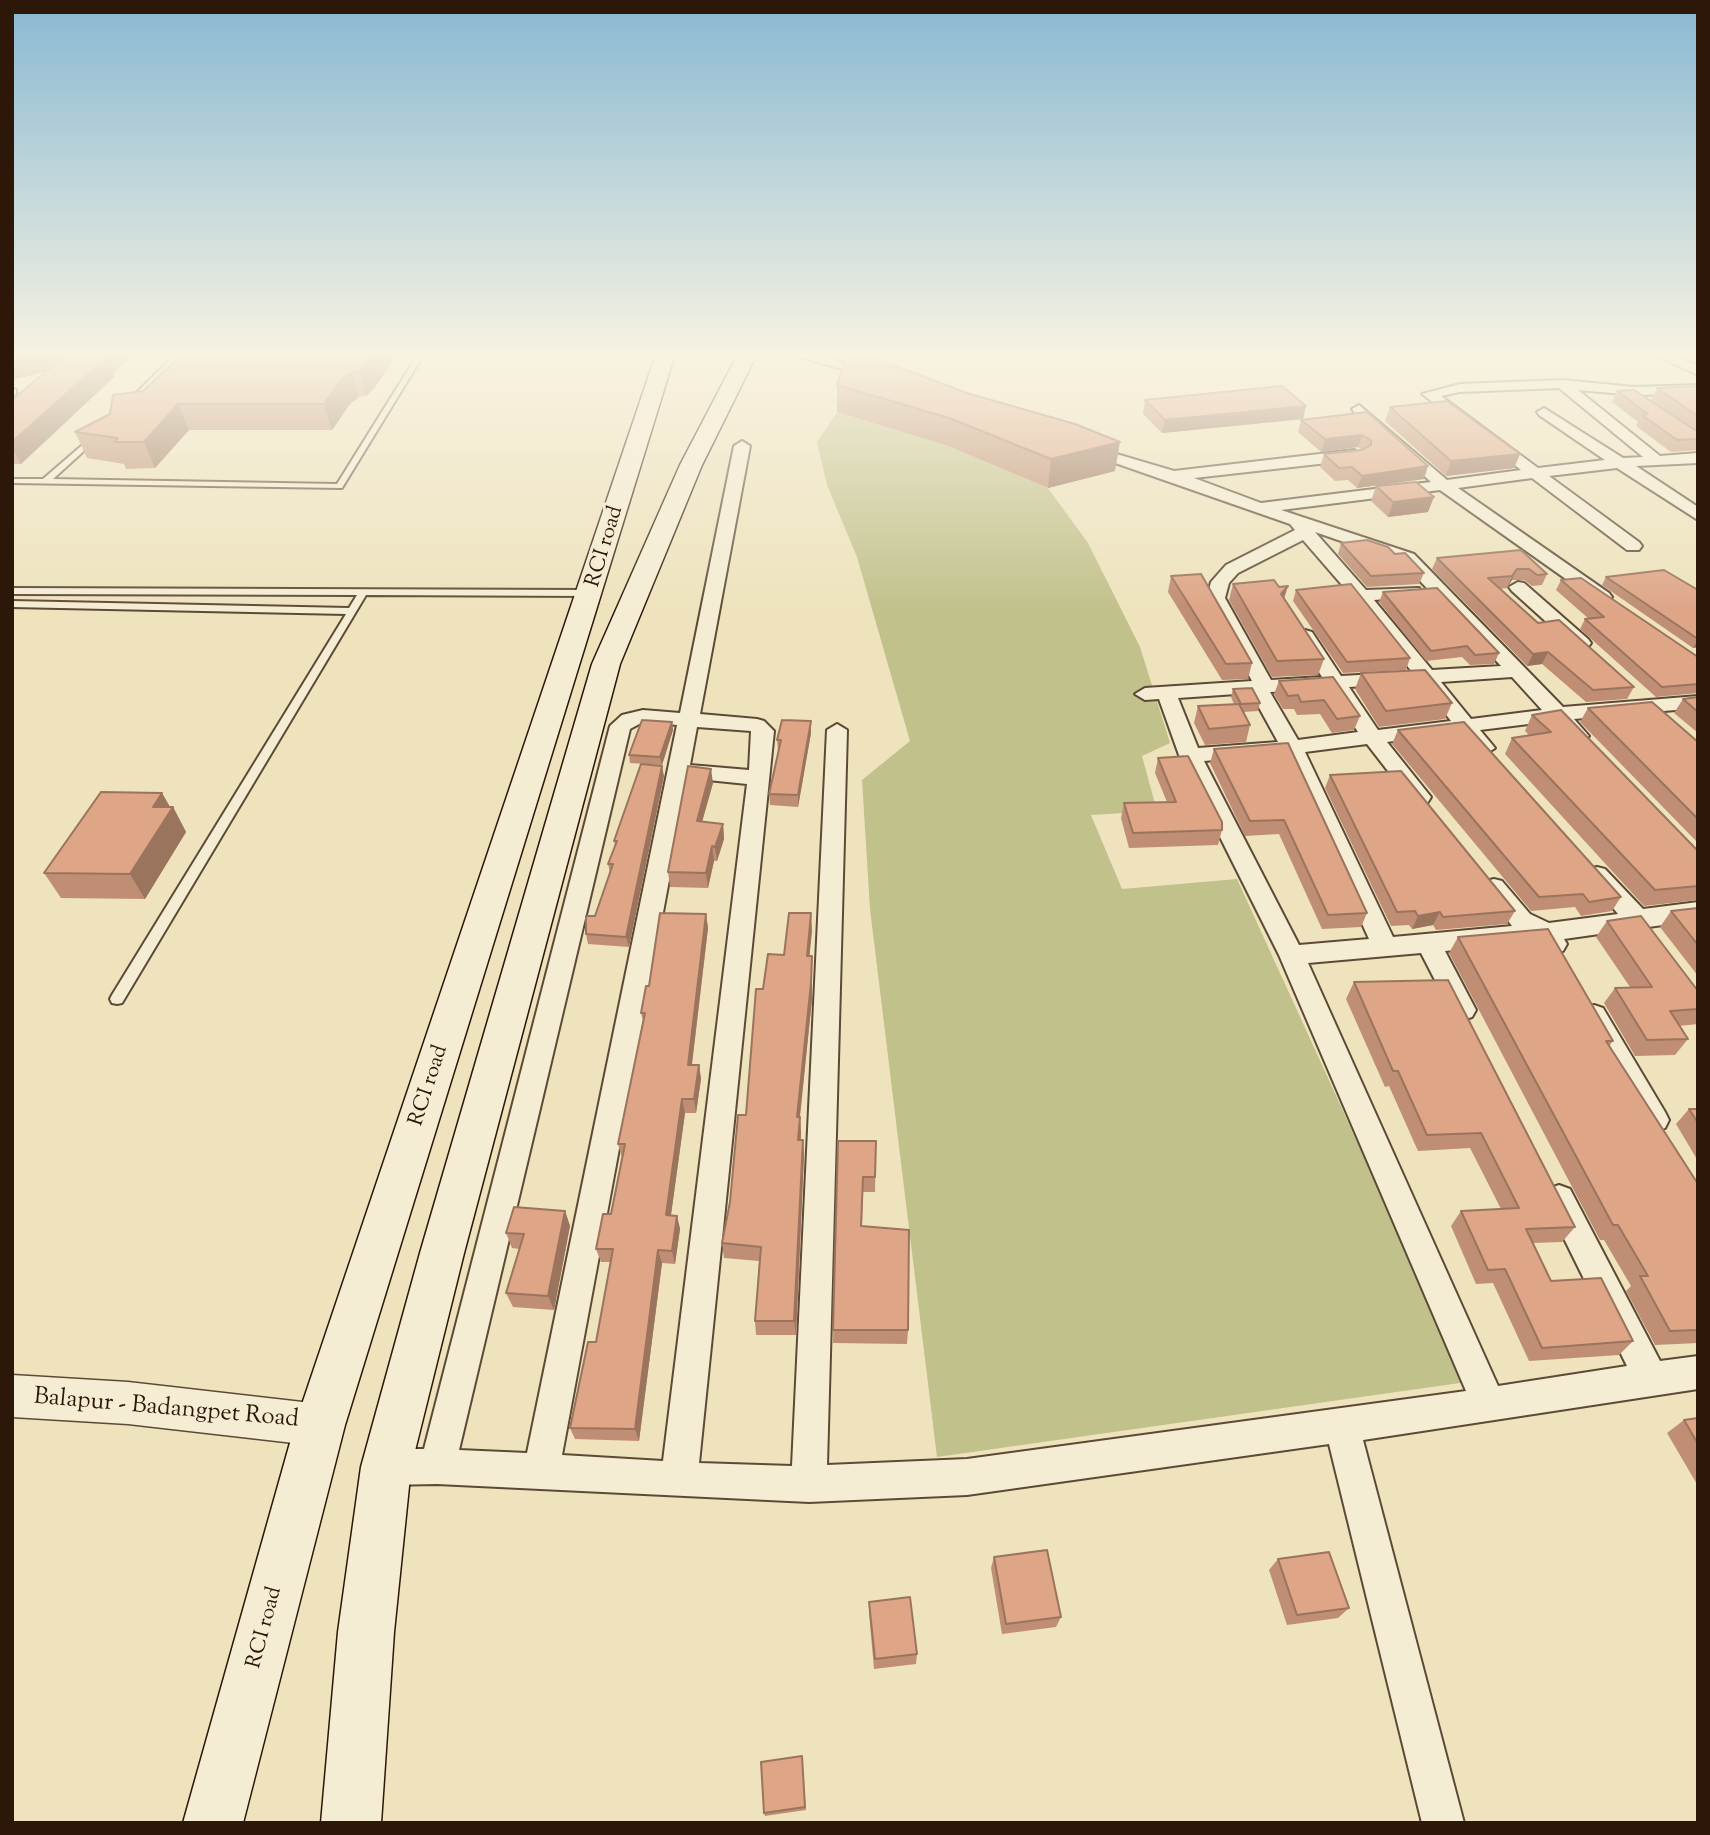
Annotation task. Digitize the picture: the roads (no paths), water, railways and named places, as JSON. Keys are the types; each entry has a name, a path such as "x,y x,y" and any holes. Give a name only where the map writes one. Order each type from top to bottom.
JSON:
{"main road":[{"name":"RCI road","path":"213,1823 320,1425 591,593 654,483 658,440"},
{"path":"351,1823 366,1632 412,1467 606,664 654,483 686,440"}],"street":[{"path":"1393,440 1445,486 1620,609"},
{"path":"1489,440 1633,546"},
{"path":"1584,440 1698,515"},
{"path":"1631,440 1656,460"},
{"path":"1073,445 1174,476 1300,526 1408,558 1595,753"},
{"path":"541,1472 681,771 742,446"},
{"path":"1174,476 1358,455"},
{"path":"1259,508 1617,463 1698,458"},
{"path":"1300,526 1362,597 1465,727 1501,767"},
{"path":"1300,526 1231,569 1220,582 1216,597 1292,747 1385,947"},
{"path":"1518,587 1591,651"},
{"path":"1362,597 1441,590"},
{"path":"1294,619 1372,737 1433,813"},
{"path":"1489,1405 1292,955 1190,755 1155,693 1517,671"},
{"path":"1632,688 1671,723"},
{"path":"1190,755 1292,747 1558,714 1698,702"},
{"path":"679,1480 764,731 757,725 643,716 629,719 620,726 412,1467 679,1480 809,1484 967,1477 1489,1405 1698,1372"},
{"path":"809,1484 837,730"},
{"path":"681,771 758,778"},
{"path":"1582,859 1644,930"},
{"path":"1477,866 1521,920 1547,932 1567,968"},
{"path":"1292,955 1547,932 1644,930 1698,911"},
{"path":"1429,943 1473,1030"},
{"path":"1581,992 1670,1147"},
{"path":"1550,1179 1651,1378"},
{"name":"Balapur - Badangpet Road","path":"12,1395 128,1403 320,1425"},
{"path":"1342,1426 1443,1823"}],"lane":[{"path":"46,481 90,440"},
{"path":"12,481 339,486 368,440"},
{"path":"12,591 591,593"},
{"path":"117,999 363,593"},
{"path":"12,604 353,611"}]}
